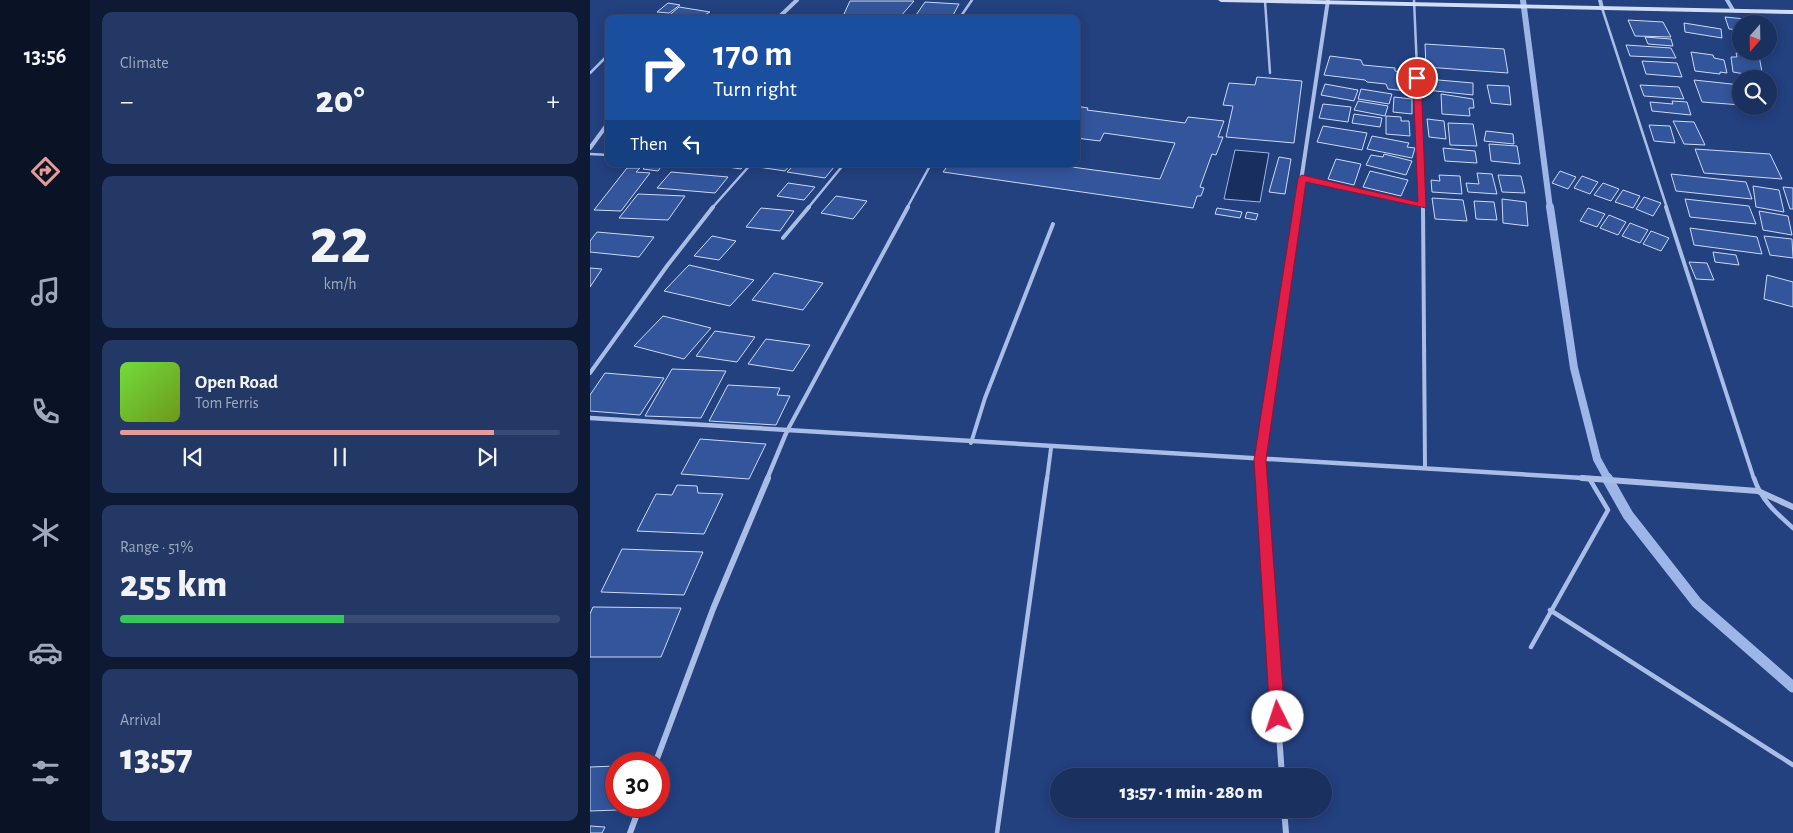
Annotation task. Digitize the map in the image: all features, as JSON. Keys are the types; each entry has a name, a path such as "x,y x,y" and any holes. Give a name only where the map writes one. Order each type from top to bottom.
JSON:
{"main road":[{"path":"1221,0 1414,2 1793,12"}],"street":[{"path":"781,15 797,0"},
{"path":"1600,0 1602,8"},
{"path":"1727,0 1733,10"},
{"path":"1281,768 1260,460 1327,1"},
{"path":"590,148 605,127"},
{"path":"590,418 1051,448 1589,478 1758,491 1793,507"},
{"path":"660,752 714,609 787,431"},
{"path":"630,833 636,817"},
{"path":"1285,818 1286,833"}],"lane":[{"path":"962,15 972,0"},
{"path":"1265,1 1270,73"},
{"path":"1414,2 1423,206 1425,468"},
{"path":"1602,8 1758,491 1769,506 1793,528"},
{"path":"590,73 605,58"},
{"path":"590,154 605,154"},
{"path":"590,373 705,215 748,167"},
{"path":"783,238 842,167"},
{"path":"787,431 929,167"},
{"path":"1302,178 1423,206"},
{"path":"971,443 985,398 1053,224"},
{"path":"997,833 1051,448"},
{"path":"1532,647 1550,610 1608,510 1589,478"},
{"path":"1550,610 1793,765"}],"water":[{"path":"1235,150 1269,153 1260,202 1224,199"}],"building":[{"path":"850,1 914,1 902,15 844,14"},
{"path":"925,2 959,4 953,15 916,15"},
{"path":"668,3 680,5 669,13 657,12"},
{"path":"679,7 710,12 704,15 670,15"},
{"path":"1725,17 1732,18 1732,29 1729,29"},
{"path":"1628,20 1663,22 1671,37 1635,36"},
{"path":"1684,23 1721,29 1722,38 1685,32"},
{"path":"1645,37 1671,39 1673,46 1648,44"},
{"path":"1425,44 1504,49 1508,73 1426,67"},
{"path":"1626,45 1671,48 1676,58 1630,56"},
{"path":"1691,52 1713,55 1714,58 1724,60 1727,73 1695,71"},
{"path":"1330,56 1361,60 1363,65 1395,68 1395,71 1409,74 1406,91 1388,89 1386,84 1324,75"},
{"path":"1731,57 1732,60 1760,60 1762,70 1733,70"},
{"path":"1642,61 1677,63 1682,77 1646,74"},
{"path":"1257,77 1302,81 1294,143 1226,137 1233,106 1223,105 1229,83 1255,85"},
{"path":"1427,79 1473,83 1473,95 1426,90"},
{"path":"1694,80 1732,84 1732,104 1702,102"},
{"path":"1325,84 1358,90 1354,101 1321,95"},
{"path":"1487,85 1509,86 1511,105 1491,103"},
{"path":"1640,85 1679,87 1684,99 1644,96"},
{"path":"1361,89 1392,94 1389,104 1358,99"},
{"path":"1441,94 1473,99 1474,108 1469,108 1470,116 1442,114"},
{"path":"1394,97 1412,99 1412,114 1393,112"},
{"path":"1358,101 1388,106 1385,116 1354,110"},
{"path":"1672,101 1687,102 1691,115 1652,111 1650,102 1673,104"},
{"path":"1323,104 1351,107 1348,122 1319,118"},
{"path":"1080,107 1088,108 1087,110 1185,123 1188,117 1224,121 1218,137 1223,137 1216,155 1212,154 1200,187 1204,188 1201,196 1197,196 1193,208 943,172 947,167 1072,167 1160,179 1175,143 1104,133 1100,141 1080,138"},
{"path":"1354,114 1382,118 1380,127 1352,123"},
{"path":"1386,116 1401,117 1401,121 1409,121 1410,136 1386,134"},
{"path":"1427,119 1444,121 1446,139 1429,137"},
{"path":"1673,121 1694,122 1705,145 1684,144"},
{"path":"1448,123 1473,124 1477,146 1450,145"},
{"path":"1649,125 1670,126 1675,143 1654,141"},
{"path":"1323,126 1367,133 1362,150 1317,142"},
{"path":"1486,131 1513,134 1514,144 1484,141"},
{"path":"1372,136 1409,143 1407,147 1415,148 1412,158 1367,149"},
{"path":"1489,144 1517,146 1520,164 1491,161"},
{"path":"1443,148 1475,151 1477,163 1445,161"},
{"path":"1695,149 1770,154 1782,179 1704,173"},
{"path":"1384,154 1412,161 1406,175 1366,165 1371,155 1383,157"},
{"path":"1279,157 1291,159 1285,194 1269,192"},
{"path":"1336,159 1361,164 1354,185 1328,179"},
{"path":"645,167 661,167 658,171 643,169"},
{"path":"758,167 788,167 785,171"},
{"path":"792,167 834,167 825,178 787,172"},
{"path":"627,168 640,168 636,172 650,173 621,211 594,210"},
{"path":"1370,171 1408,180 1401,196 1363,187"},
{"path":"1560,171 1576,177 1568,189 1552,183"},
{"path":"671,172 728,177 715,193 657,188"},
{"path":"1477,173 1492,174 1497,194 1468,192 1466,183 1479,184"},
{"path":"1671,174 1746,182 1752,199 1676,191"},
{"path":"1439,175 1460,176 1462,194 1432,192 1431,180 1440,181"},
{"path":"1498,175 1521,176 1525,193 1502,192"},
{"path":"1582,176 1598,182 1590,194 1574,188"},
{"path":"788,183 815,187 804,200 777,196"},
{"path":"1603,183 1619,189 1611,201 1594,195"},
{"path":"1753,186 1779,190 1784,212 1756,207"},
{"path":"1783,187 1793,188 1793,209 1790,209"},
{"path":"1623,190 1640,196 1633,208 1615,202"},
{"path":"638,194 685,196 668,220 619,218"},
{"path":"836,196 867,201 853,219 821,213"},
{"path":"1644,197 1661,203 1653,216 1636,209"},
{"path":"1432,198 1463,200 1467,221 1435,219"},
{"path":"1502,199 1526,202 1528,226 1503,223"},
{"path":"1685,199 1749,206 1756,224 1690,217"},
{"path":"1474,201 1494,202 1497,220 1476,219"},
{"path":"761,208 794,211 780,231 746,227"},
{"path":"1217,208 1242,212 1240,218 1215,214"},
{"path":"1588,208 1605,214 1597,227 1580,221"},
{"path":"1759,211 1788,216 1792,235 1763,230"},
{"path":"1247,212 1258,214 1256,220 1245,218"},
{"path":"1609,215 1626,222 1618,235 1600,228"},
{"path":"1630,223 1648,230 1640,243 1622,236"},
{"path":"1690,228 1757,237 1762,254 1694,245"},
{"path":"1651,231 1669,238 1661,251 1643,244"},
{"path":"597,232 654,237 639,257 590,252 590,241"},
{"path":"712,236 736,241 719,260 694,256"},
{"path":"1764,236 1792,239 1793,258 1770,255"},
{"path":"1713,252 1736,255 1739,265 1715,262"},
{"path":"1689,262 1707,263 1714,280 1696,279"},
{"path":"689,265 754,280 730,306 664,291"},
{"path":"590,268 602,269 590,287"},
{"path":"774,273 823,283 803,310 752,300"},
{"path":"1767,275 1793,282 1793,307 1764,299"},
{"path":"663,316 711,328 684,359 634,346"},
{"path":"715,331 755,337 737,362 696,356"},
{"path":"766,339 810,345 793,371 748,364"},
{"path":"672,369 726,371 701,418 645,416"},
{"path":"605,373 664,378 640,415 590,411 590,395"},
{"path":"728,385 780,388 777,395 790,396 776,425 709,421"},
{"path":"700,439 766,444 749,479 681,474"},
{"path":"677,485 697,486 698,493 723,494 704,534 637,531 656,494 672,495"},
{"path":"622,549 703,552 684,595 601,592"},
{"path":"593,607 681,608 661,657 590,657 590,614"},
{"path":"605,766 605,810 590,811 590,767"},
{"path":"590,826 605,827 602,833 590,833"}],"waterway":[{"path":"1523,0 1550,208"},
{"path":"1550,207 1574,368 1597,459 1608,479"},
{"path":"1607,478 1628,515 1697,603 1793,687"}],"route":[{"path":"1278,717 1260,460 1302,178 1423,206 1417,78"}]}
